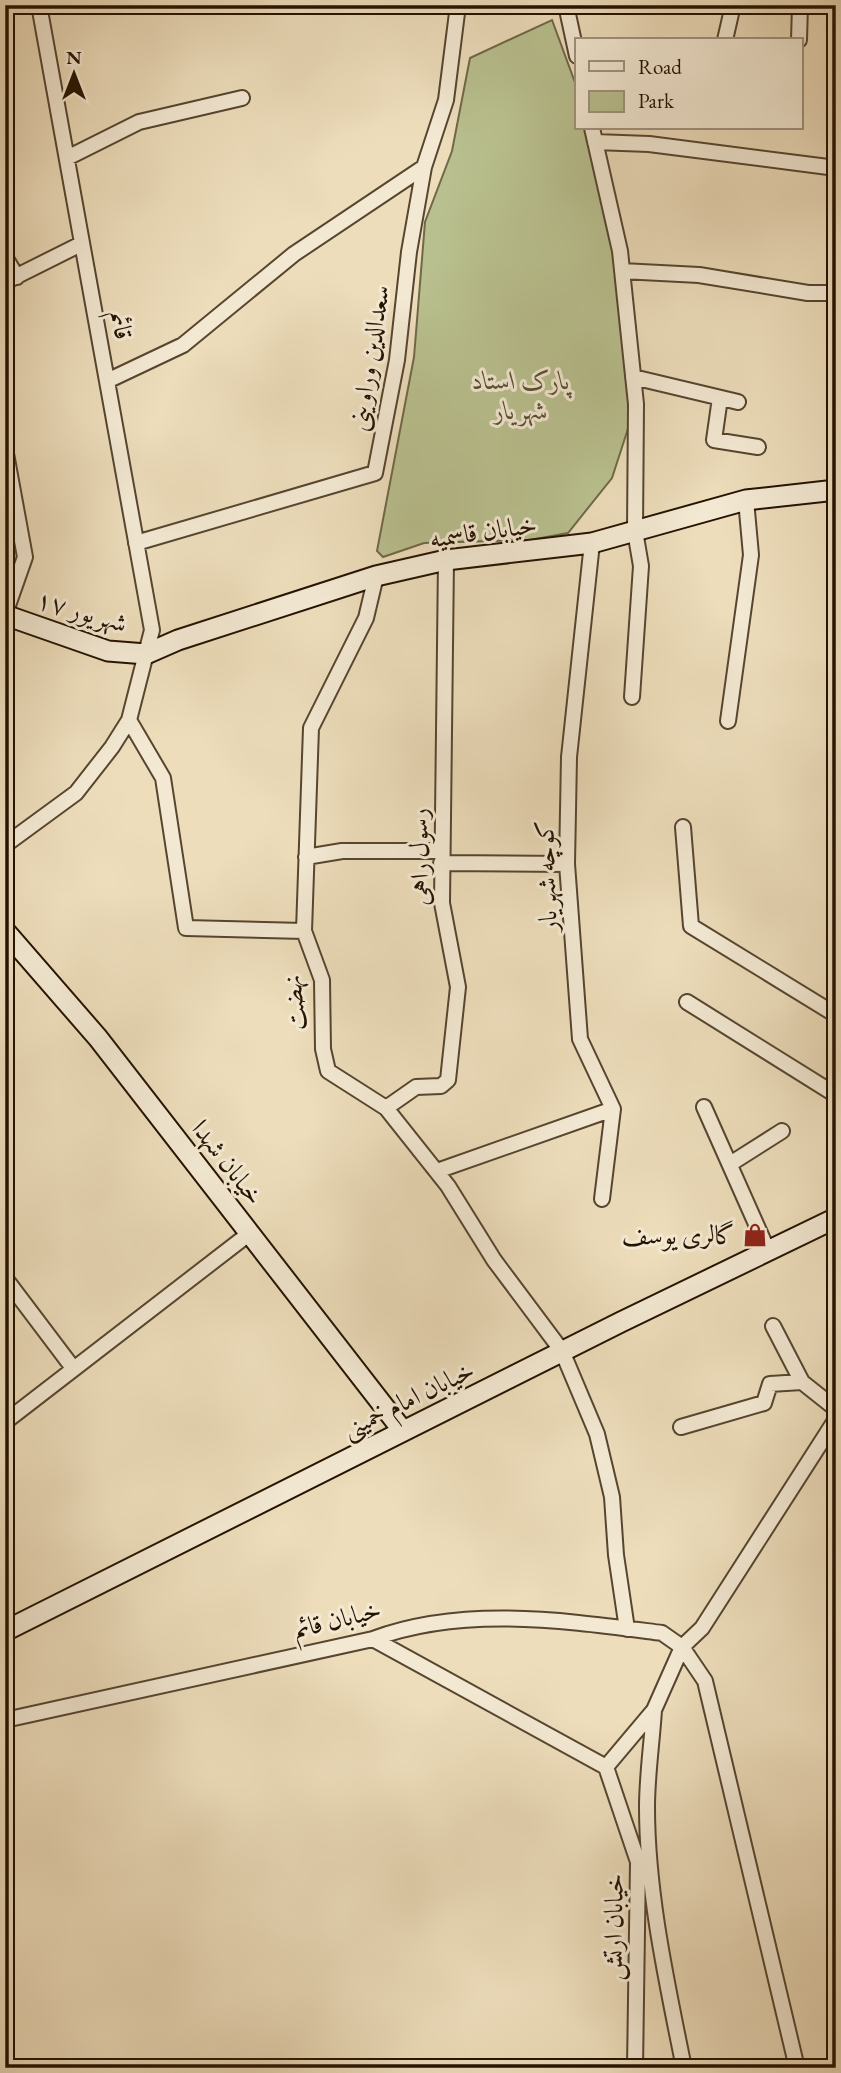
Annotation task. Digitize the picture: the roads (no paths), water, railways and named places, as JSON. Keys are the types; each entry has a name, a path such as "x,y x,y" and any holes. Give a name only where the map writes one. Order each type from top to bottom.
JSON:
{"street":[{"name":"قائم","path":"39,5 80,244 152,630 129,720"},
{"name":"سعدالدین وراوینی","path":"135,544 375,473 397,360 409,252 424,167 446,100 458,5"},
{"path":"566,5 575,47"},
{"path":"725,38 733,5"},
{"path":"799,38 800,5"},
{"path":"67,158 139,122 242,98"},
{"path":"632,697 641,566 635,531 633,377 622,271 593,135 836,168"},
{"path":"107,381 183,345 294,254 424,167"},
{"path":"5,257 11,280 80,244"},
{"path":"622,271 699,275 808,293 836,293"},
{"path":"633,377 738,402"},
{"path":"720,398 714,440 758,447"},
{"path":"5,448 25,557 5,615"},
{"name":"خیابان قاسمیه","path":"146,654 178,640 376,576 446,560 592,544 746,499 836,490"},
{"path":"728,721 751,555 746,499"},
{"name":"کوچه شهریار","path":"592,544 569,757 567,864 580,1039 613,1109"},
{"name":"رسول راهی","path":"386,1108 416,1087 441,1086 447,1080 457,987 442,903 446,560"},
{"name":"نهضت","path":"376,576 366,618 311,728 304,931 322,980 323,1049 328,1071 386,1108 437,1171 494,1260 562,1352 597,1434 612,1497 616,1555 626,1629"},
{"name":"۱۷ شهریور","path":"5,615 108,651 146,654"},
{"path":"5,845 76,793 129,720 163,778 186,928 304,931"},
{"path":"683,827 691,926 836,1014"},
{"path":"306,856 342,851 567,864"},
{"name":"خیابان شهدا","path":"5,931 98,1038 403,1431"},
{"path":"687,1002 836,1095"},
{"path":"705,1107 768,1251"},
{"path":"437,1171 613,1109 602,1199"},
{"path":"730,1164 782,1131"},
{"name":"خیابان امام خمینی","path":"5,1630 836,1218"},
{"path":"5,1422 250,1233"},
{"path":"5,1278 73,1368"},
{"path":"773,1326 802,1382 836,1409"},
{"path":"681,1427 764,1403 770,1384 802,1382"},
{"path":"373,1639 606,1767 654,1710 682,1647 702,1628 833,1429"},
{"name":"خیابان قائم","path":"5,1720 373,1639 401,1629 473,1618 662,1633 682,1647"},
{"path":"682,1647 705,1681 797,2068"},
{"path":"654,1710 647,1806 649,1854 668,1987 684,2068"},
{"name":"خیابان ارتش","path":"606,1767 638,1861 635,2068"}],"place":[{"name":"گالری یوسف","path":"755,1235"}],"park label":[{"name":"پارک استاد شهریار","path":"521,395"}]}
